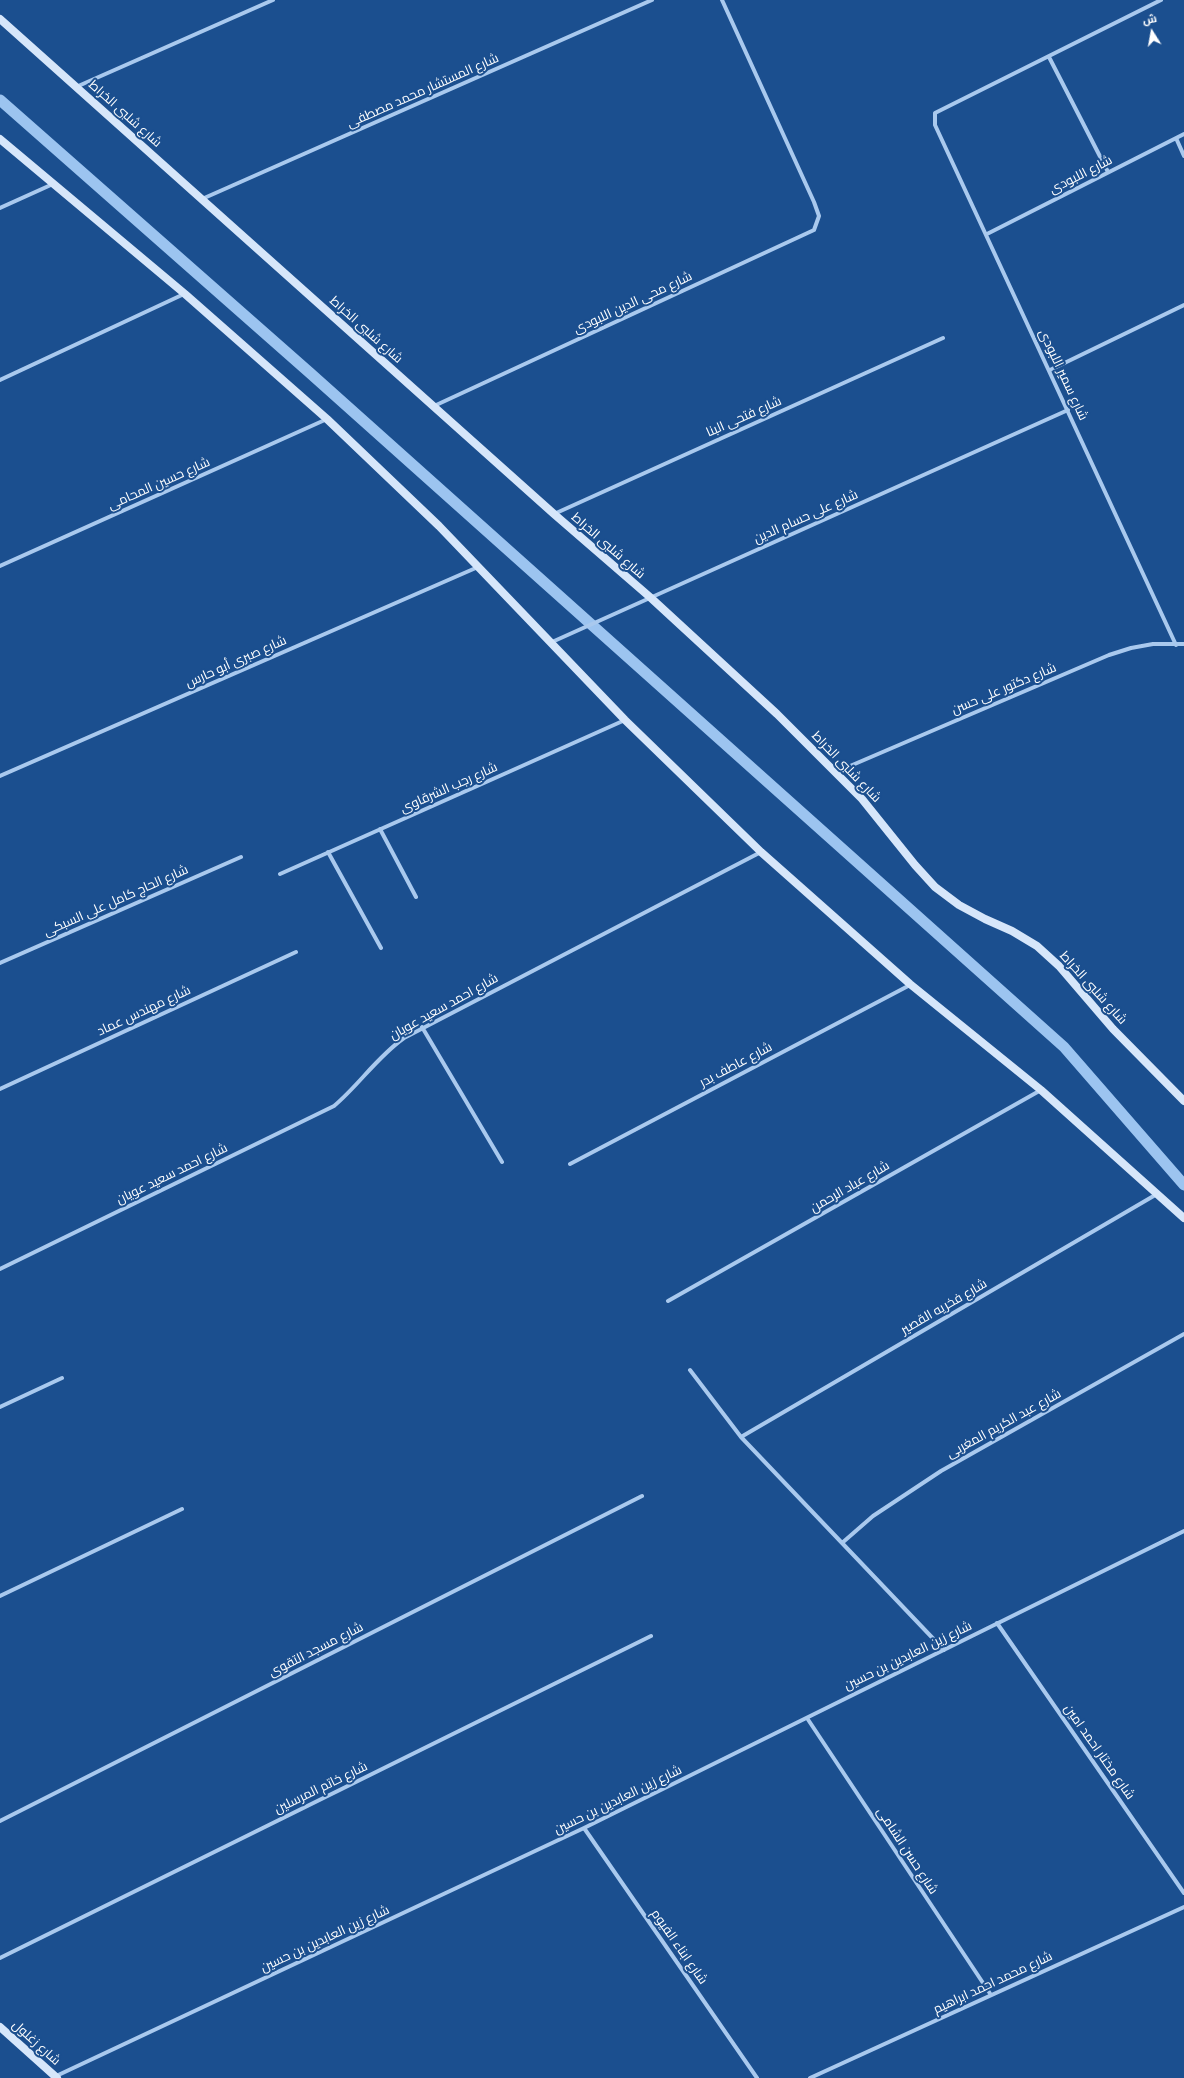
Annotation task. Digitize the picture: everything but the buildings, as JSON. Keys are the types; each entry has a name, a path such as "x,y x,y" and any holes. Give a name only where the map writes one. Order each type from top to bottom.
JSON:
{"street":[{"path":"76,87 274,0"},
{"name":"شارع المستشار محمد مصطفى","path":"202,200 652,0"},
{"name":"شارع محى الدين اللبودى","path":"434,406 814,230 819,216 814,202 722,0"},
{"path":"1108,172 1049,57 1161,0"},
{"name":"شارع شلبى الخراط","path":"0,19 554,514 651,598 777,714 862,799 915,865 936,887 959,905 1012,931 1037,946 1059,966 1113,1029 1184,1101"},
{"name":"شارع سمير اللبودى","path":"1049,57 935,113 935,125 987,234 1176,645"},
{"name":"شارع اللبودى","path":"987,234 1184,134"},
{"path":"1176,138 1184,156"},
{"path":"0,139 185,294 327,420 439,526 552,642 625,720 761,852 910,984 1041,1090 1184,1218"},
{"path":"0,208 53,184"},
{"path":"0,380 185,294"},
{"path":"1050,370 1184,305"},
{"name":"شارع فتحى البنا","path":"554,514 943,338"},
{"name":"شارع على حسام الدين","path":"552,642 1068,410"},
{"name":"شارع حسين المحامى","path":"0,566 327,420"},
{"name":"شارع صبرى أبو حارس","path":"0,776 479,567"},
{"name":"شارع دكتور على حسن","path":"836,772 1109,655 1131,648 1153,644 1184,644"},
{"name":"شارع رجب الشرقاوى","path":"280,874 625,720"},
{"path":"380,829 416,897"},
{"path":"328,852 381,948"},
{"name":"شارع احمد سعيد عويان","path":"0,1268 334,1106 352,1091 378,1059 390,1048 422,1027 761,852"},
{"name":"شارع الحاج كامل على السبكى","path":"0,963 240,857"},
{"name":"شارع مهندس عماد","path":"0,1089 296,952"},
{"name":"شارع عاطف بدر","path":"570,1164 910,984"},
{"path":"422,1027 502,1162"},
{"name":"شارع عباد الرحمن","path":"668,1301 1041,1090"},
{"name":"شارع فخريه القصير","path":"741,1437 1158,1194"},
{"name":"شارع عبد الكريم المغربى","path":"842,1543 873,1516 941,1471 1184,1334"},
{"path":"690,1370 741,1437 944,1650"},
{"path":"0,1407 62,1378"},
{"name":"شارع مسجد التقوى","path":"0,1821 642,1496"},
{"path":"0,1596 182,1509"},
{"name":"شارع زين العابدين بن حسين","path":"55,2077 584,1828 1184,1531"},
{"name":"شارع مختار احمد امين","path":"997,1624 1184,1892"},
{"name":"شارع خاتم المرسلين","path":"0,1958 651,1636"},
{"name":"شارع حسن الشامى","path":"807,1718 991,1995"},
{"name":"شارع ابناء الفيوم","path":"584,1828 757,2078"},
{"name":"شارع محمد احمد ابراهيم","path":"810,2078 1184,1907"},
{"name":"شارع زغلول","path":"0,2027 55,2077"}],"waterway":[{"path":"0,100 310,373 1064,1047 1184,1185"}]}
